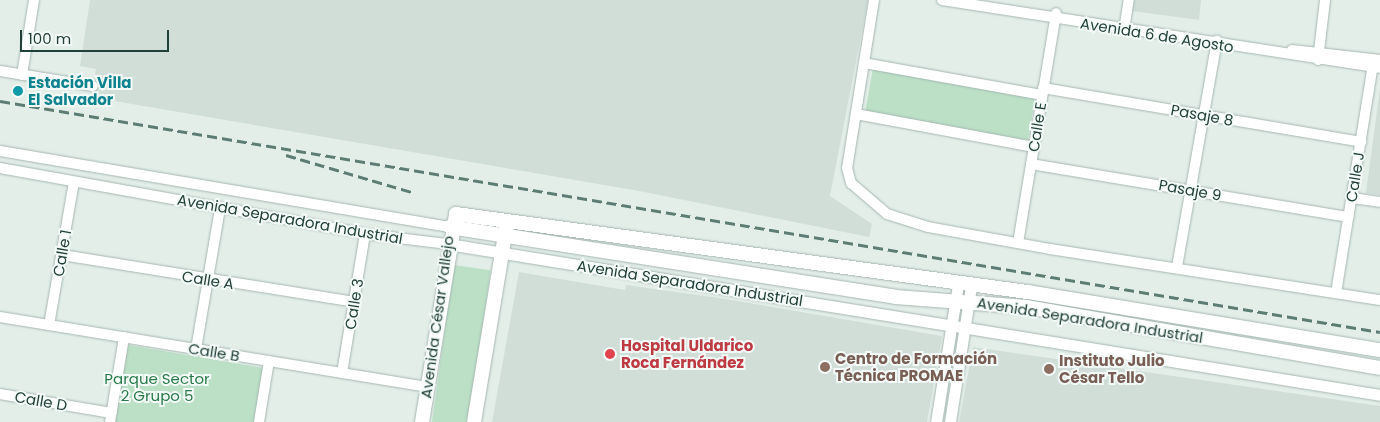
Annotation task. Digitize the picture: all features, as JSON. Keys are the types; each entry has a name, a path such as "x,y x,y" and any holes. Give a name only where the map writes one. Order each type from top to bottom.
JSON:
{"main road":[{"name":"Avenida César Vallejo","path":"422,422 450,227 456,214"},
{"name":"Avenida Separadora Industrial","path":"456,214 965,285 1380,350"},
{"path":"474,422 507,220"},
{"name":"Avenida Separadora Industrial","path":"450,227 887,295 962,300 1380,368"}],"street":[{"path":"22,75 34,0"},
{"path":"874,0 848,176 859,192 903,221 1018,243 1380,300"},
{"name":"Avenida 6 de Agosto","path":"942,0 1056,15 1216,42 1376,65"},
{"name":"Avenida 6 de Agosto","path":"985,0 1056,15"},
{"path":"1124,26 1129,0"},
{"path":"1318,57 1325,0"},
{"name":"Calle E","path":"1018,243 1056,15"},
{"path":"1178,267 1216,42"},
{"name":"Pasaje 8","path":"864,63 1043,92 1203,115 1361,142"},
{"name":"Calle J","path":"1336,293 1376,65"},
{"path":"0,71 93,86"},
{"path":"856,114 1034,147"},
{"name":"Avenida Separadora Industrial","path":"0,151 450,227"},
{"name":"Pasaje 9","path":"1031,164 1349,218"},
{"name":"Avenida Separadora Industrial","path":"0,168 365,234 448,244 965,326 1380,395"},
{"name":"Calle 1","path":"50,325 74,182"},
{"path":"1352,198 1380,202"},
{"path":"196,349 220,208"},
{"name":"Calle 3","path":"342,373 365,234"},
{"name":"Calle A","path":"62,255 354,302"},
{"path":"936,422 952,324 962,300 965,285"},
{"path":"950,422 965,326 962,300"},
{"name":"Calle B","path":"0,317 428,387"},
{"path":"110,417 124,337"},
{"path":"259,422 269,361"},
{"name":"Calle D","path":"0,394 110,417"}],"shaded area":[{"path":"90,0 868,0 830,196 872,224 869,237 639,191 91,97 96,69 80,66"},
{"path":"1134,0 1201,0 1199,20 1132,11"},
{"path":"1380,88 1380,195 1366,193"},
{"path":"519,272 625,290 626,285 726,299 942,336 927,422 492,422"},
{"name":"Instituto Julio César Tello","path":"973,347 1380,406 1380,422 959,422"}],"green space":[{"path":"873,68 1035,97 1028,141 865,112"},
{"path":"454,265 491,270 469,422 432,422"},
{"name":"Parque Sector 2 Grupo 5","path":"128,345 263,368 254,422 115,422"}],"railway":[{"path":"0,101 1380,332"},
{"path":"286,155 415,193"}],"place":[{"name":"Estación Villa El Salvador","path":"18,91"},
{"name":"Hospital Uldarico Roca Fernández","path":"610,354"},
{"name":"Centro de Formación Técnica PROMAE","path":"825,367"},
{"name":"Instituto Julio César Tello","path":"1049,369"}]}
